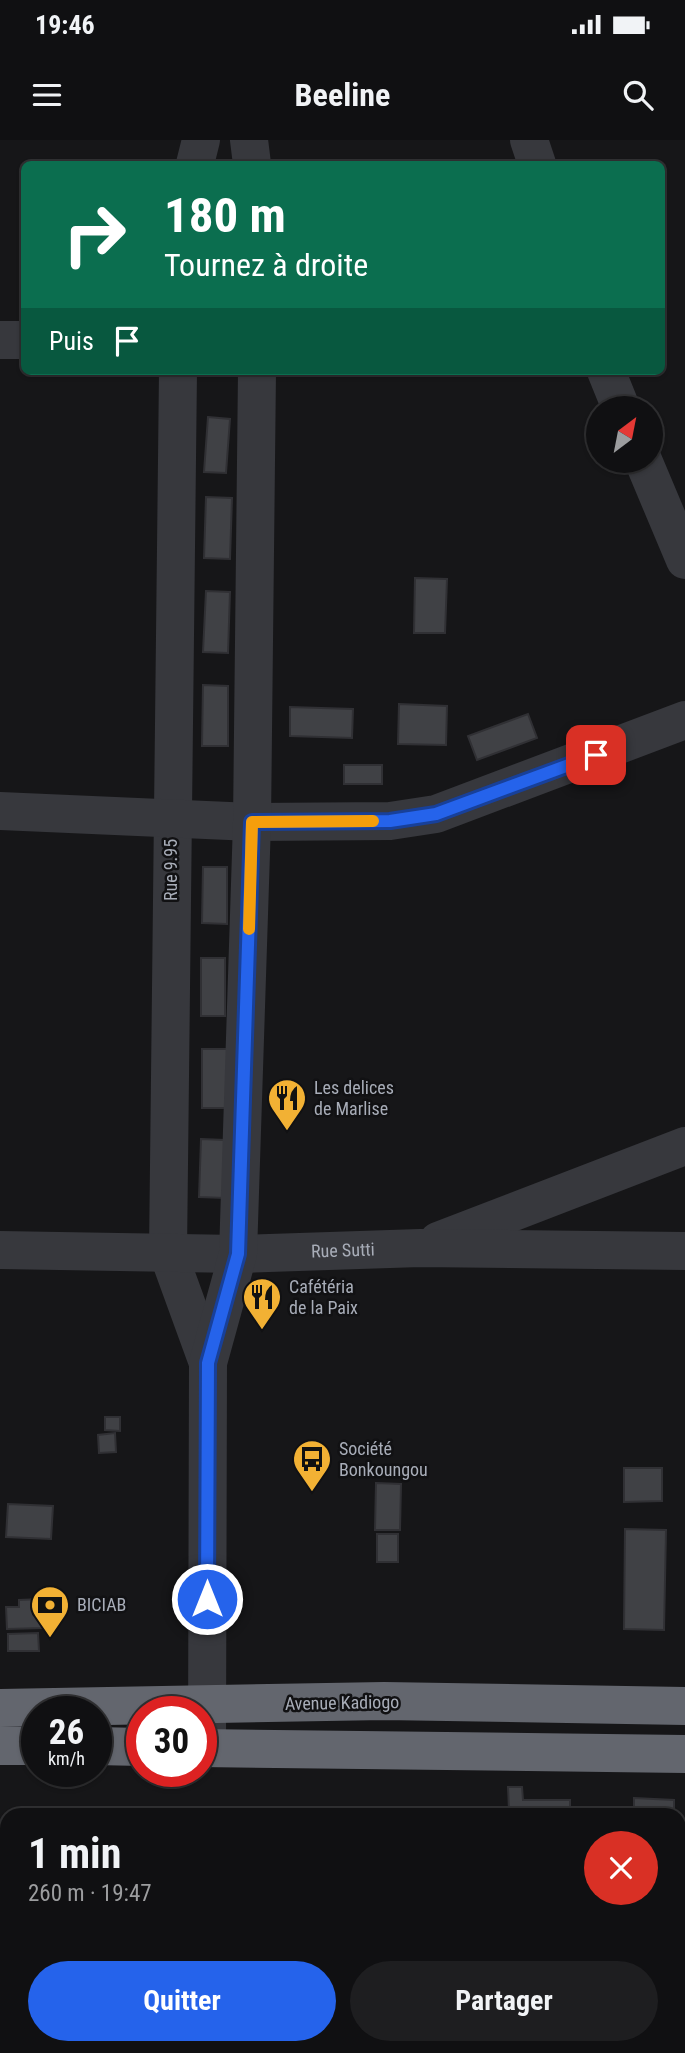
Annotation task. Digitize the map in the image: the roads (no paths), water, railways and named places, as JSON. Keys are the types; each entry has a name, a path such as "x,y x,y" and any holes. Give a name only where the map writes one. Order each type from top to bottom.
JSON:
{"highway":[{"name":"Avenue Kadiogo","path":"217,1703 685,1706"},
{"name":"Avenue Kadiogo","path":"0,1708 126,1705"},
{"path":"0,1746 21,1746"},
{"path":"217,1748 685,1754"}],"street":[{"path":"196,161 201,140"},
{"path":"249,140 252,161"},
{"path":"529,140 536,161"},
{"path":"0,340 21,340"},
{"name":"Rue 9.95","path":"178,375 168,1253 208,1363"},
{"name":"Rue 9.95","path":"207,1696 208,1363 238,1254 252,822 257,375"},
{"path":"608,375 616,396"},
{"path":"648,473 685,560"},
{"path":"0,811 252,822 390,821 436,814 685,720"},
{"path":"420,1248 685,1146"},
{"name":"Rue Sutti","path":"0,1250 238,1254 420,1248 685,1251"}],"place":[{"name":"Les delices de Marlise","path":"287,1132"},
{"name":"Cafétéria de la Paix","path":"262,1331"},
{"name":"Société Bonkoungou","path":"312,1493"},
{"name":"BICIAB","path":"50,1639"}]}
